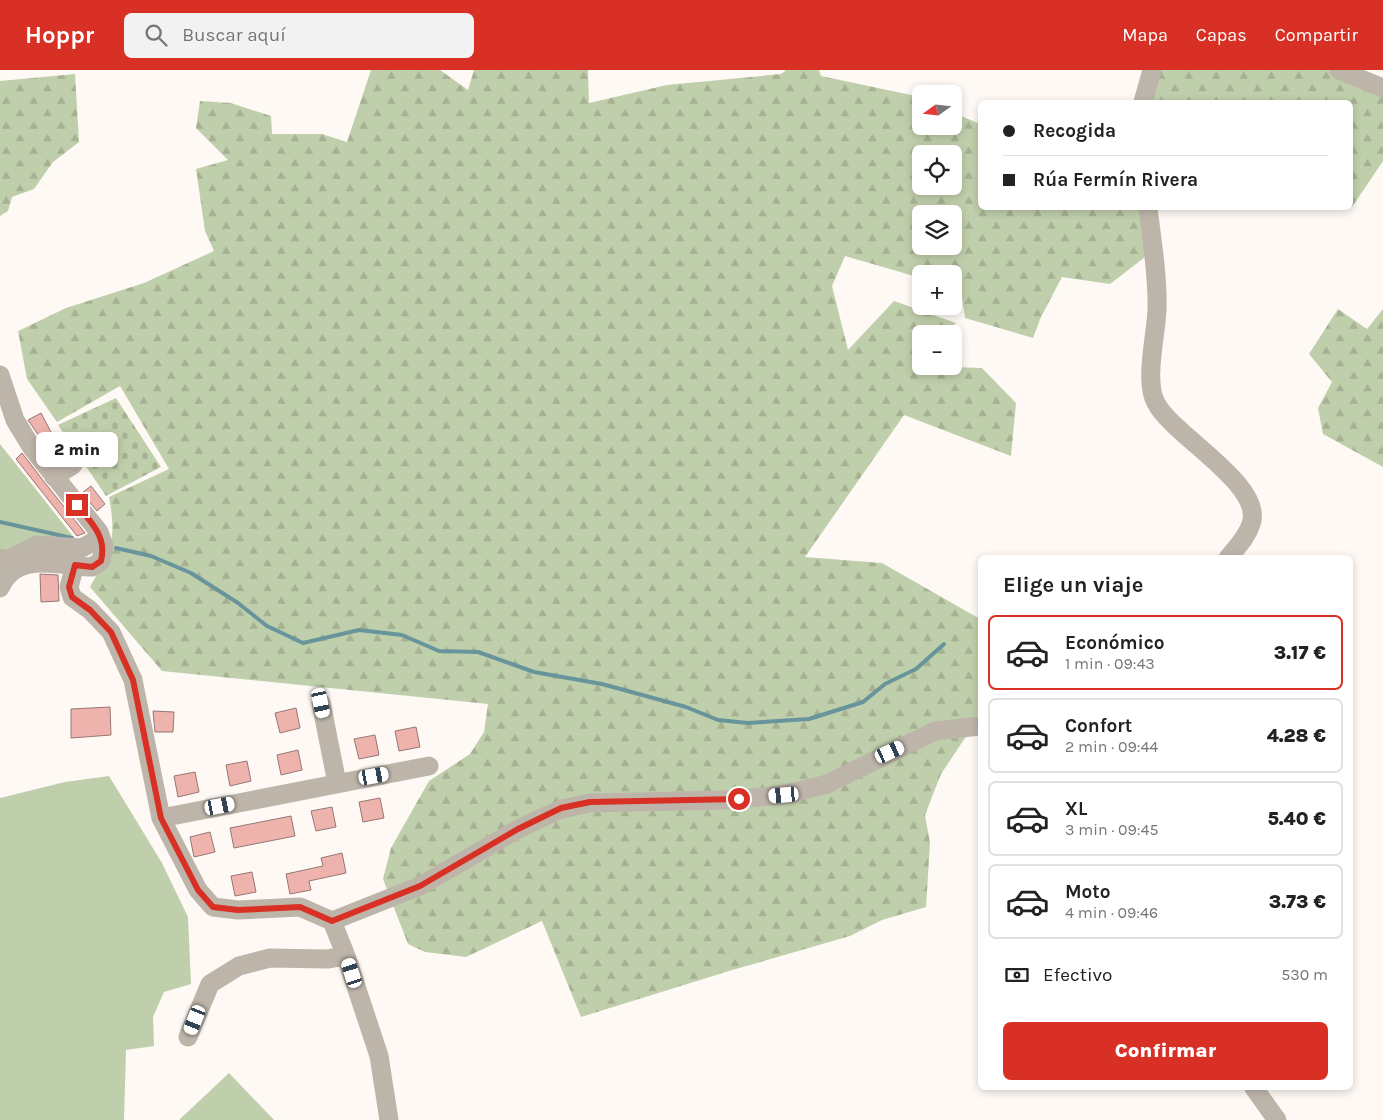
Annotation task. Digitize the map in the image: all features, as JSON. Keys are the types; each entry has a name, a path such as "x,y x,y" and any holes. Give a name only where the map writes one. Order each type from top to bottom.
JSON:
{"street":[{"path":"1144,100 1152,70"},
{"path":"1339,70 1383,88"},
{"path":"1148,210 1157,309 1150,392 1157,406 1190,440 1244,489 1251,503 1252,522 1244,538 1230,555"},
{"path":"0,374 15,420 32,448 101,537 104,550 101,561 92,567 42,561 14,571 3,581 0,588"},
{"path":"54,476 73,465"},
{"path":"0,558 4,562 37,545 82,548 101,537"},
{"path":"75,565 69,587 72,597 90,610 111,632 133,680 161,818 198,890 213,907 238,910 300,907 332,921 346,956 379,1056 389,1120"},
{"path":"321,703 337,783"},
{"path":"332,921 420,886 518,829 561,808 590,802 724,800 784,795 827,784 935,731 978,726"},
{"path":"161,818 428,766"},
{"path":"188,1037 210,984 238,966 270,958 327,959 346,956"},
{"path":"1255,1090 1277,1120"}],"green space":[{"path":"371,70 440,70 468,90 474,70 588,70 589,103 667,85 781,74 786,70 819,70 821,76 912,96 912,135 962,135 962,116 978,123 978,210 1151,210 1149,254 1110,284 1062,277 1041,317 1033,338 965,318 962,297 962,265 912,265 912,275 845,256 832,286 848,350 894,301 912,307 912,315 933,315 956,323 954,325 912,325 912,375 962,375 962,367 982,368 1016,403 1011,456 904,415 805,557 882,563 978,618 977,720 941,774 925,815 930,843 926,907 882,920 850,936 581,1017 542,921 466,957 425,952 408,944 383,879 391,848 429,781 470,754 484,732 488,704 162,671 90,587 103,564 110,545 112,524 109,497 169,469 120,386 57,422 27,379 18,331 66,308 144,283 214,251 205,231 196,169 228,160 196,128 200,101 231,103 271,116 272,134 322,134 347,142"},
{"path":"1154,70 1347,70 1383,88 1383,161 1353,206 1353,100 1147,100"},
{"path":"75,74 79,142 53,162 34,189 12,197 8,211 0,216 0,81"},
{"path":"1338,309 1367,329 1383,309 1383,467 1323,434 1318,408 1332,382 1309,354"},
{"path":"116,398 161,467 106,496 58,425"},
{"path":"0,444 80,545 0,576"},
{"path":"109,776 162,863 188,917 191,984 164,992 153,1017 154,1046 126,1050 124,1120 0,1120 0,798 65,782"},
{"path":"229,1073 274,1120 179,1120"}],"building":[{"path":"41,413 63,455 55,459 28,420"},
{"path":"22,453 85,533 77,536 16,459"},
{"path":"91,486 105,504 97,511 82,493"},
{"path":"40,574 58,575 59,601 41,602"},
{"path":"110,707 111,735 71,738 71,709"},
{"path":"296,708 300,728 280,733 275,713"},
{"path":"153,711 174,712 173,732 155,732"},
{"path":"416,727 420,747 399,751 395,731"},
{"path":"375,735 379,755 359,759 354,739"},
{"path":"298,750 302,770 281,775 277,755"},
{"path":"247,761 251,781 230,786 226,765"},
{"path":"195,772 199,792 178,797 174,776"},
{"path":"380,798 384,818 363,822 359,802"},
{"path":"332,807 336,827 316,831 311,811"},
{"path":"291,816 295,836 234,848 230,828"},
{"path":"210,832 215,852 194,857 190,837"},
{"path":"342,853 346,873 309,881 311,890 290,894 286,874 323,866 321,858"},
{"path":"252,872 256,892 235,896 231,876"}],"waterway":[{"path":"0,522 72,538"},
{"path":"116,548 151,556 191,573 238,603 267,626 303,643 359,630 402,635 439,651 478,652 534,672 602,684 686,707 718,720 748,723 809,719 863,702 885,684 916,669 944,644"}],"route":[{"path":"77,505 99,532 104,550 101,561 92,567 75,565 69,587 72,597 90,610 111,632 133,680 161,818 198,890 213,907 238,910 300,907 332,921 420,886 518,829 561,808 590,802 739,799"}]}
